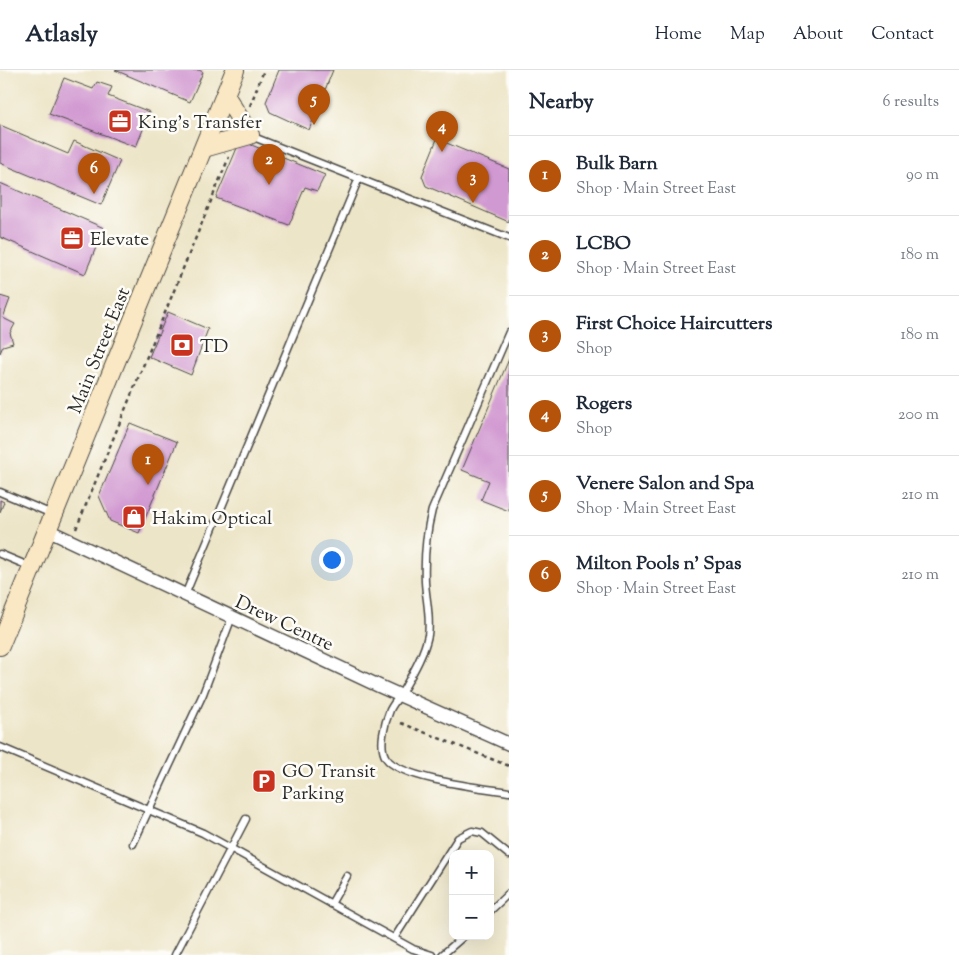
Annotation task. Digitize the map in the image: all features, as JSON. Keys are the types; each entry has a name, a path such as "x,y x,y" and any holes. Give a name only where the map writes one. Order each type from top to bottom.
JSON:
{"main road":[{"name":"Main Street East","path":"2,636 235,70"},
{"path":"204,148 243,133 225,96"}],"street":[{"name":"Drew Centre","path":"50,522 71,542 399,696 509,744"}],"lane":[{"path":"243,133 509,238"},
{"path":"185,595 359,178"},
{"path":"509,332 432,510 426,534 425,582 429,610 428,635 420,656 390,709 382,750 386,759 398,768 418,776 509,792"},
{"path":"0,492 50,522"},
{"path":"0,554 32,567"},
{"path":"133,844 203,694 232,618"},
{"path":"0,747 203,833 413,948 432,955"},
{"path":"175,955 246,819"},
{"path":"395,937 458,838 464,833 482,833 509,855"},
{"path":"331,904 347,876"},
{"path":"494,908 509,893"},
{"path":"442,955 459,940"}],"path":[{"path":"71,542 243,133 264,70"},
{"path":"401,723 509,766"}],"building":[{"path":"115,70 199,70 203,72 190,102"},
{"path":"279,70 333,70 309,130 270,112 266,102"},
{"path":"64,78 93,89 97,82 112,87 108,96 150,112 136,147 49,114"},
{"path":"0,125 68,154 74,141 120,161 101,205 0,163"},
{"path":"437,139 509,169 509,222 426,186 422,176"},
{"path":"249,144 325,175 317,191 305,187 289,225 216,198 237,148"},
{"path":"0,183 104,228 85,274 0,237"},
{"path":"0,296 10,299 3,318 15,324 10,333 13,343 3,346 0,353"},
{"path":"168,312 208,329 191,375 149,357"},
{"path":"509,359 509,511 481,500 489,481 462,470"},
{"path":"130,423 177,442 139,533 110,521 99,496"},
{"path":"0,500 4,502 0,512"}],"place":[{"name":"King’s Transfer","path":"120,121"},
{"name":"Venere Salon and Spa","path":"314,125"},
{"name":"Rogers","path":"442,152"},
{"name":"LCBO","path":"269,185"},
{"name":"Milton Pools n' Spas","path":"94,194"},
{"name":"First Choice Haircutters","path":"473,203"},
{"name":"Elevate","path":"72,238"},
{"name":"TD","path":"182,345"},
{"name":"Bulk Barn","path":"148,485"},
{"name":"Hakim Optical","path":"134,517"},
{"name":"GO Transit Parking","path":"264,781"}]}
